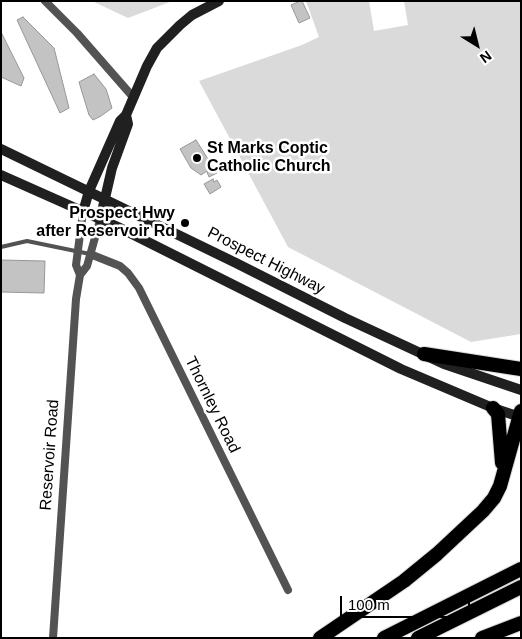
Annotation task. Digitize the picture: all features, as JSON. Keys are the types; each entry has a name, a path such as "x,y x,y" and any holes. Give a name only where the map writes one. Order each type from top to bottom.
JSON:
{"highway":[{"path":"424,354 521,369"},
{"path":"493,408 498,414 503,472"},
{"path":"320,638 404,581 469,526 494,498 500,486 520,414"},
{"path":"384,638 521,569"},
{"path":"418,638 521,587"},
{"path":"482,638 521,623"}],"main road":[{"name":"Reservoir Road","path":"83,212 89,191 120,121 126,115 133,96 157,48 168,35 192,15 219,1"},
{"name":"Reservoir Road","path":"100,220 112,168 128,124 126,115"},
{"name":"Prospect Highway","path":"1,149 105,198 345,318 444,364 521,390"},
{"path":"1,175 118,227 363,351 493,408 520,414"}],"street":[{"path":"44,1 98,55 133,96"},
{"name":"Reservoir Road","path":"80,275 76,265 83,212"},
{"name":"Reservoir Road","path":"53,638 75,309 80,275 87,266 100,220"},
{"name":"Thornley Road","path":"90,254 120,266 139,288 288,590"}],"lane":[{"path":"1,247 27,241 90,254"}],"shaded area":[{"path":"92,1 170,1 170,2 128,18"},
{"path":"306,1 369,1 374,31 408,25 404,1 520,1 521,334 471,342 288,247 199,81 302,45 319,37"}],"building":[{"path":"302,1 310,18 299,23 291,5"},
{"path":"23,17 54,48 69,108 60,113 17,20"},
{"path":"1,32 24,78 21,86 1,77"},
{"path":"94,74 106,89 112,108 93,120 89,115 79,82"},
{"name":"St Marks Coptic Catholic Church","path":"196,140 213,167 201,175 191,168 180,149"},
{"path":"214,168 217,173 209,177 207,172"},
{"path":"213,179 214,182 217,180 221,187 210,194 204,184"},
{"path":"1,260 45,261 44,293 1,292"}],"place":[{"name":"St Marks Coptic Catholic Church","path":"197,158"},
{"name":"Prospect Hwy after Reservoir Rd","path":"185,223"}]}
